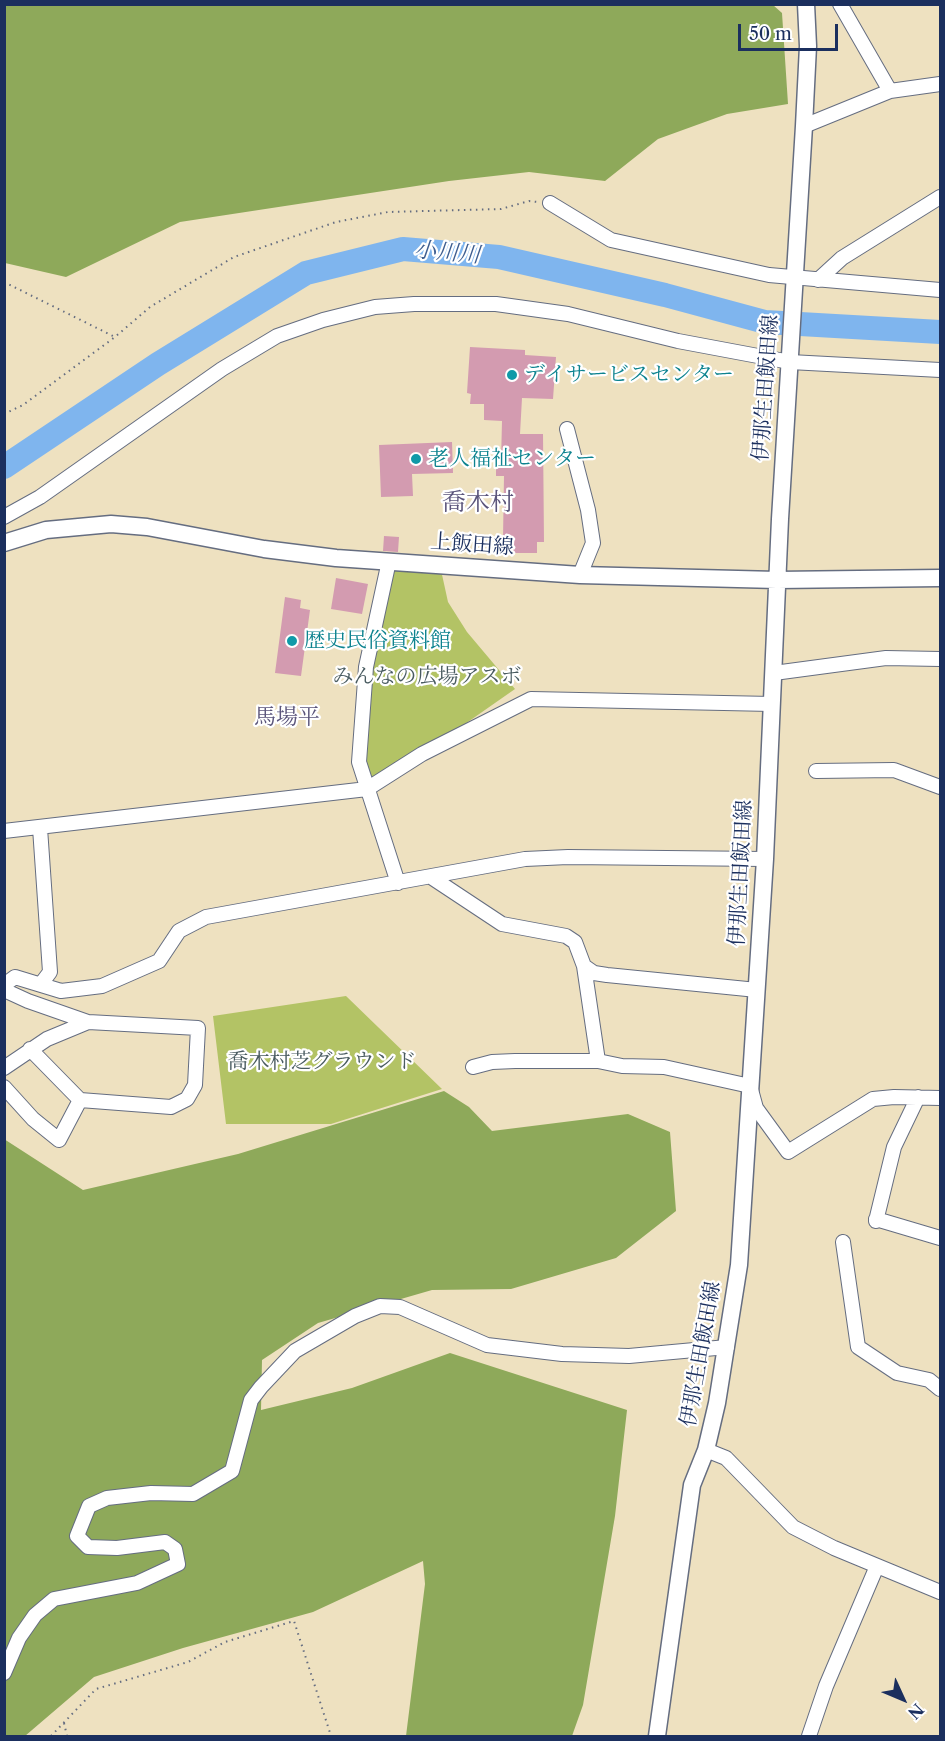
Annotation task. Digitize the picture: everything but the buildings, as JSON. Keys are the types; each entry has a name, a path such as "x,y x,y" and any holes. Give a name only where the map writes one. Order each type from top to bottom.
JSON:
{"main road":[{"name":"伊那生田飯田線","path":"657,1737 692,1485 706,1450 727,1347 739,1265 765,859 777,580 790,359 791,278 804,126 808,46 806,4"},
{"name":"上飯田線","path":"4,543 46,530 111,524 147,527 264,549 580,575 777,580 940,578"}],"street":[{"path":"840,4 890,91"},
{"path":"804,126 890,91 940,84"},
{"path":"818,280 842,258 940,197"},
{"path":"550,203 611,240 791,278 940,290"},
{"path":"4,517 40,497 222,369 277,336 323,320 375,307 414,304 496,304 568,314 678,342 790,359 940,370"},
{"path":"567,429 588,510 593,543 580,575"},
{"path":"389,561 366,667 360,718 359,762 398,883"},
{"path":"774,673 886,658 940,659"},
{"path":"4,831 367,789 423,754 531,699 772,704"},
{"path":"816,771 894,771 940,787"},
{"path":"40,828 50,972 40,984"},
{"path":"30,1049 80,1100 171,1107 187,1099 195,1085 198,1028 88,1022 28,1001 4,988 15,977 61,991 102,986 159,961 179,931 206,918 525,860 568,857 765,859"},
{"path":"431,877 502,924 566,936 575,942 584,966 598,1062"},
{"path":"584,966 594,973 607,975 757,990"},
{"path":"4,1068 46,1039 88,1022"},
{"path":"473,1067 492,1062 515,1061 598,1062 622,1066 664,1068 750,1086 756,1108 788,1152 873,1100 940,1098"},
{"path":"4,1087 33,1119 59,1140 80,1100"},
{"path":"918,1097 894,1147 876,1220 940,1238"},
{"path":"843,1242 858,1347 897,1373 929,1380 940,1389"},
{"path":"4,1673 19,1638 35,1615 54,1599 152,1579 178,1564 175,1549 165,1542 117,1548 88,1547 77,1536 89,1506 107,1498 151,1493 193,1494 232,1471 251,1400 261,1386 295,1351 355,1316 380,1306 400,1307 487,1345 562,1354 629,1356 727,1347"},
{"path":"706,1450 726,1458 792,1527 940,1592"},
{"path":"809,1737 826,1686 877,1566"}],"path":[{"path":"4,414 23,405 115,337 150,307 234,257 301,232 336,222 388,212 501,209 529,201 550,203"},
{"path":"4,282 115,337"},
{"path":"51,1737 96,1689 188,1662 225,1641 294,1621 331,1737"},
{"path":"64,1723 67,1737"}],"green space":[{"path":"5,5 773,5 782,13 788,104 727,114 658,139 605,181 529,172 449,181 180,222 66,277 5,263"},
{"name":"みんなの広場アスボ","path":"389,561 441,570 448,602 467,632 515,689 422,754 369,786 360,729"},
{"name":"喬木村芝グラウンド","path":"346,996 442,1089 331,1124 226,1124 213,1016"},
{"path":"444,1091 469,1107 492,1131 628,1114 670,1132 676,1211 616,1258 511,1289 432,1290 318,1323 262,1360 261,1410 352,1388 450,1353 627,1410 615,1516 583,1705 572,1736 406,1736 425,1584 423,1561 313,1612 183,1648 94,1677 25,1736 5,1736 4,1139 83,1190 238,1154"}],"waterway":[{"name":"小川川","path":"4,467 158,364 306,273 403,249 499,257 665,295 765,322 940,332"}],"place":[{"name":"デイサービスセンター","path":"512,375"},
{"name":"老人福祉センター","path":"416,459"},
{"name":"歴史民俗資料館","path":"292,641"}],"district":[{"name":"喬木村","path":"478,503"},
{"name":"馬場平","path":"287,718"}]}
